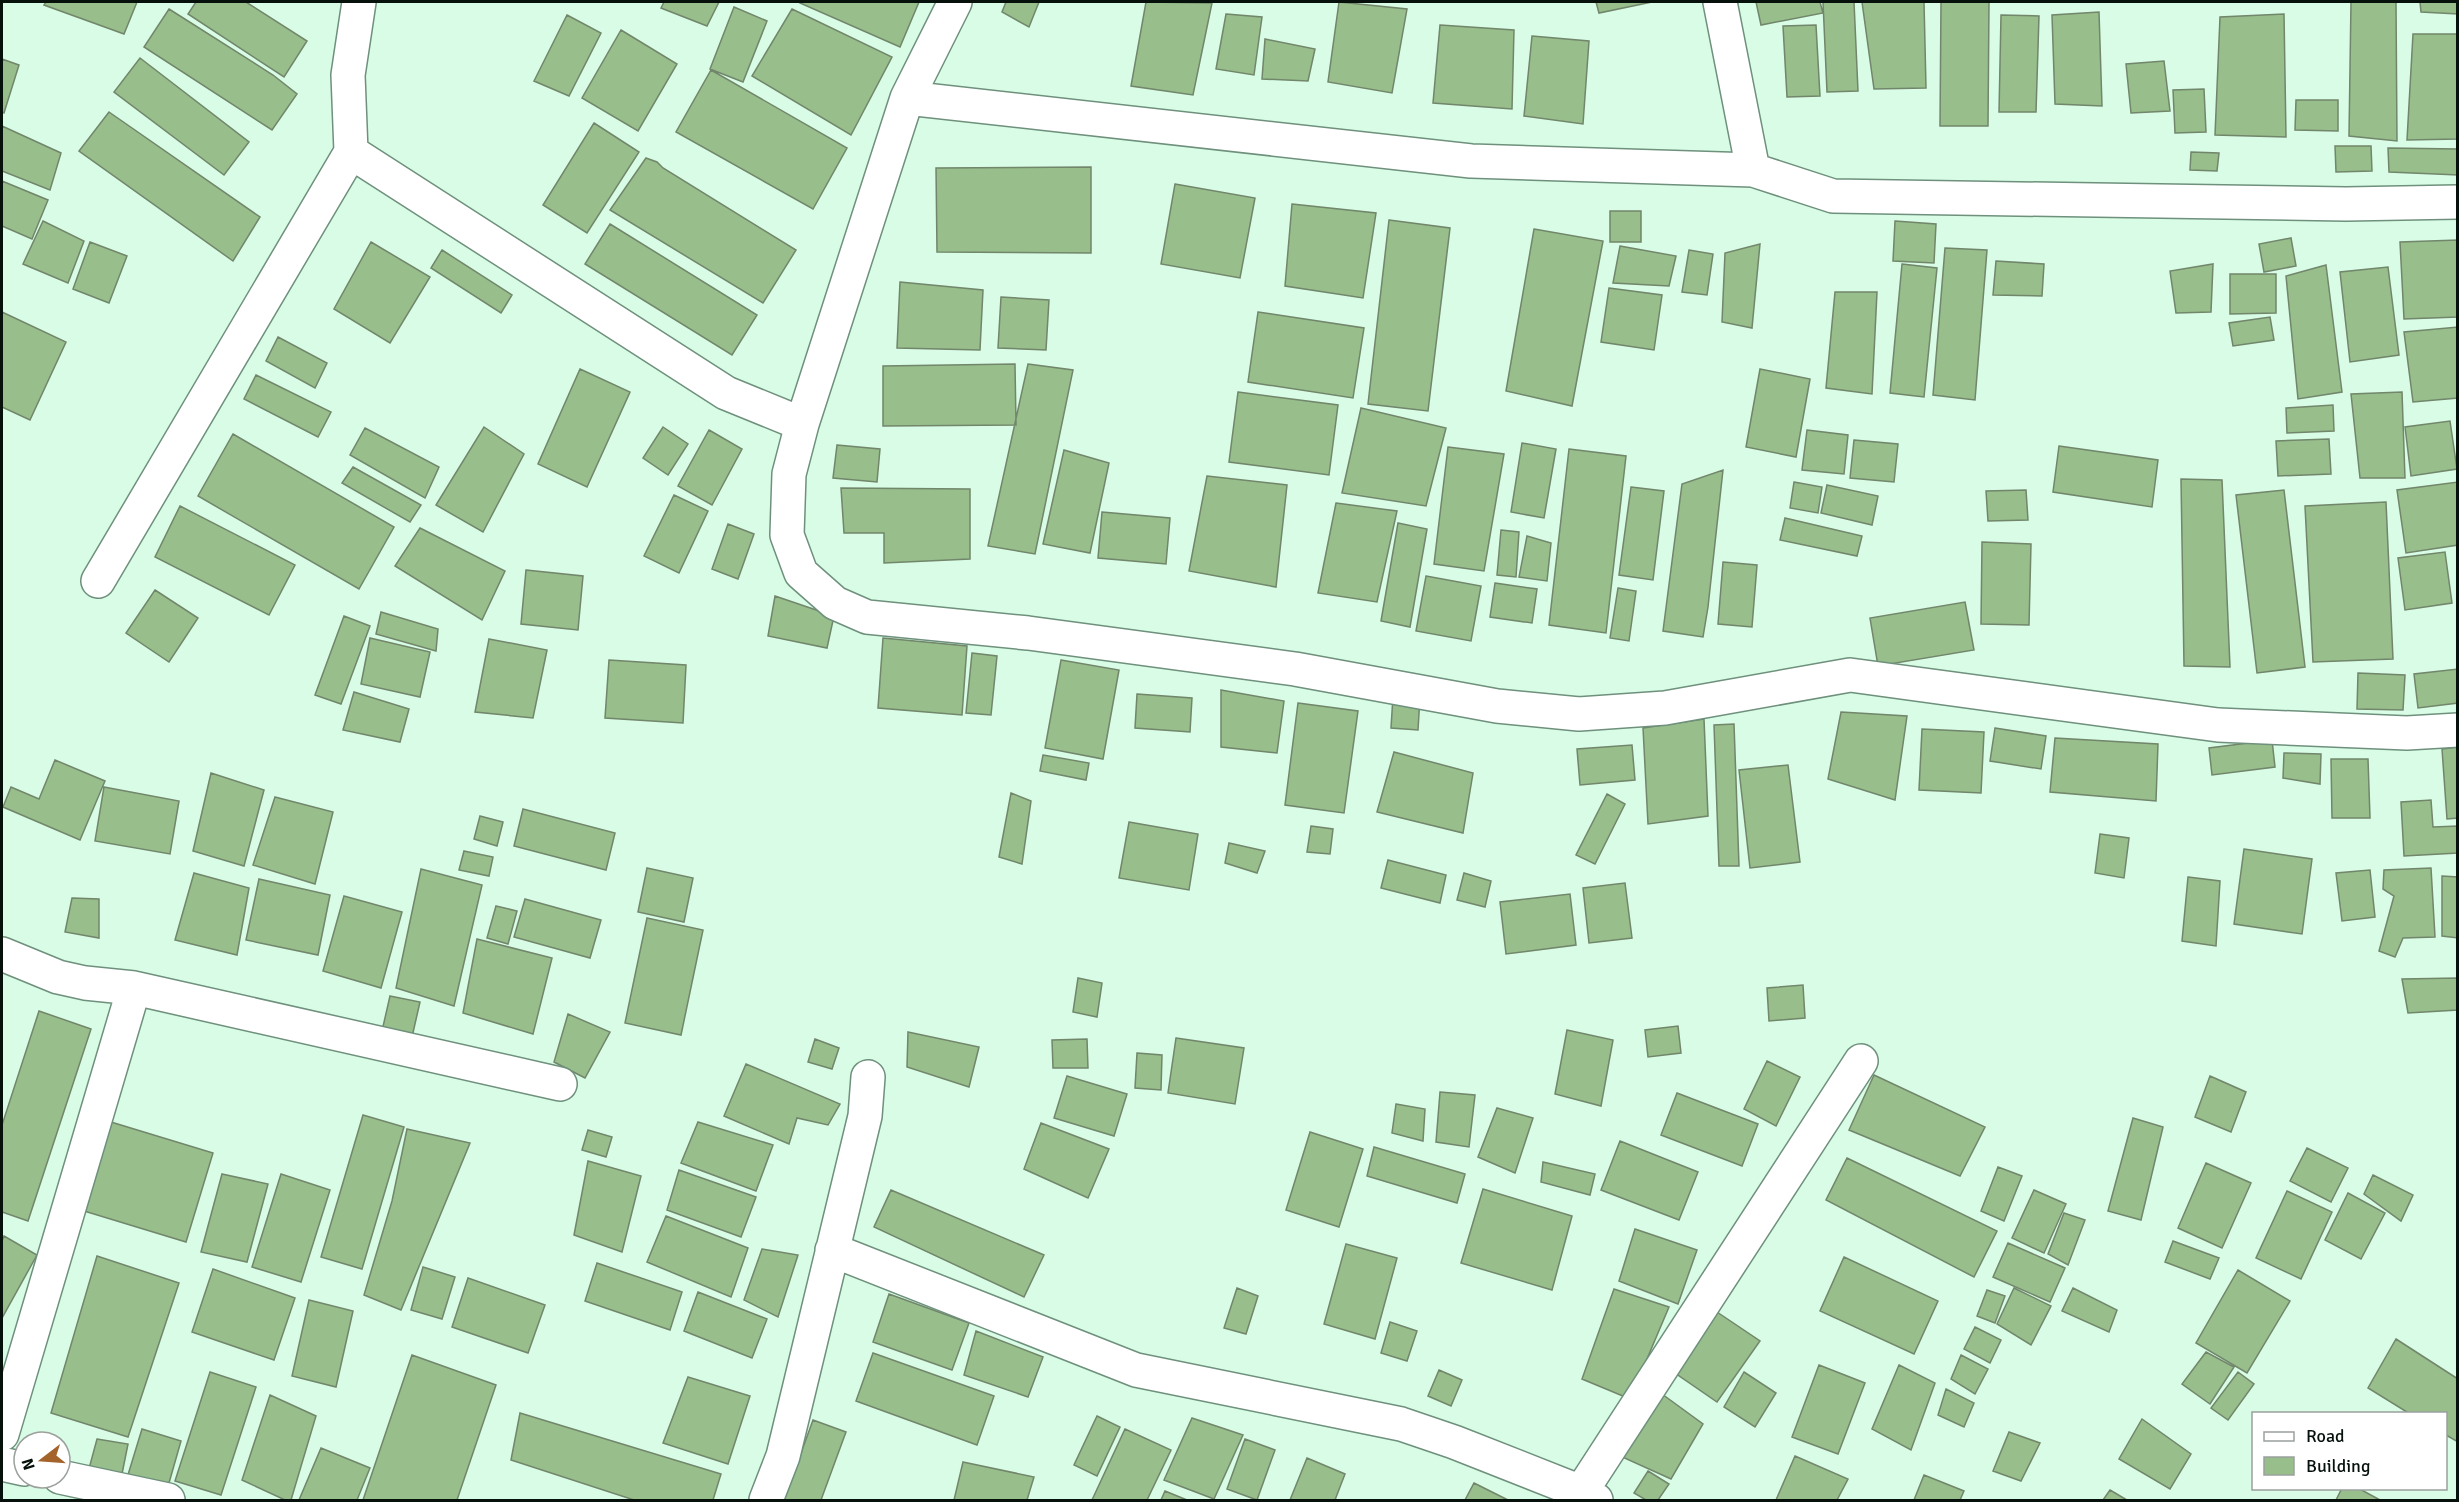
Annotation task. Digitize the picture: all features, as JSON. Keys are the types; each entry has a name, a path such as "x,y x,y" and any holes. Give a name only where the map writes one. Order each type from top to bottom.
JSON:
{"street":[{"path":"98,581 351,152 348,75 359,2"},
{"path":"955,2 907,98 802,424 789,474 787,535 801,573 835,603 867,617 1028,633 1295,669 1497,705 1579,714 1665,708 1850,675 2218,725 2408,733 2457,730"},
{"path":"1720,2 1753,170"},
{"path":"907,98 1471,161 1753,170 1833,196 2346,204 2457,202"},
{"path":"351,152 726,393 802,424"},
{"path":"2,954 58,977 85,983 134,988 560,1084"},
{"path":"2,1434 134,988"},
{"path":"832,1250 1136,1370 1401,1424 1454,1442 1588,1496 1861,1060"},
{"path":"766,1500 783,1456 865,1116 868,1077"},
{"path":"72,1480 168,1500"}],"building":[{"path":"46,2 137,2 124,34 44,5"},
{"path":"196,2 246,2 307,41 284,77 188,14"},
{"path":"664,2 719,2 707,26 661,8"},
{"path":"801,2 919,2 900,47"},
{"path":"1006,2 1039,2 1029,27 1002,12"},
{"path":"1146,2 1212,3 1193,95 1131,86"},
{"path":"1339,2 1407,9 1392,93 1328,82"},
{"path":"1596,2 1652,2 1599,13"},
{"path":"1756,2 1820,2 1823,13 1761,25"},
{"path":"1823,2 1854,2 1858,91 1827,92"},
{"path":"1862,2 1924,2 1926,88 1874,89"},
{"path":"1941,2 1989,2 1988,126 1940,126"},
{"path":"2351,2 2396,2 2397,141 2349,136"},
{"path":"2420,2 2458,2 2458,14 2421,12"},
{"path":"734,7 767,21 743,82 710,69"},
{"path":"169,9 273,75 297,94 272,130 144,47"},
{"path":"792,9 892,57 851,135 752,76"},
{"path":"2099,12 2102,106 2055,104 2052,15"},
{"path":"1226,14 1262,17 1254,75 1216,69"},
{"path":"2284,14 2286,137 2215,135 2220,17"},
{"path":"567,15 601,33 569,96 534,81"},
{"path":"2001,15 2039,16 2036,112 1999,112"},
{"path":"1440,25 1514,30 1512,109 1433,103"},
{"path":"1816,25 1820,96 1787,97 1783,26"},
{"path":"621,30 677,64 638,131 582,98"},
{"path":"2413,34 2458,34 2458,139 2407,140"},
{"path":"1532,36 1589,41 1583,124 1524,116"},
{"path":"1265,39 1315,49 1308,81 1262,79"},
{"path":"140,58 249,142 224,175 114,92"},
{"path":"2,59 19,65 4,113 2,112"},
{"path":"2164,61 2170,111 2131,113 2126,64"},
{"path":"711,70 847,148 813,209 676,132"},
{"path":"2204,89 2206,132 2175,133 2173,90"},
{"path":"2296,100 2338,100 2338,131 2295,130"},
{"path":"109,112 260,217 233,261 79,151"},
{"path":"594,123 639,152 587,233 543,205"},
{"path":"2,126 61,153 50,190 2,171"},
{"path":"2335,146 2371,146 2372,171 2336,172"},
{"path":"2388,148 2458,149 2458,175 2389,172"},
{"path":"2191,152 2219,153 2217,171 2190,170"},
{"path":"646,158 657,162 663,168 796,250 763,303 610,210"},
{"path":"1091,167 1091,253 937,252 936,168"},
{"path":"2,181 48,200 32,239 2,226"},
{"path":"1175,184 1255,198 1240,278 1161,264"},
{"path":"1292,204 1376,213 1363,298 1285,286"},
{"path":"1610,211 1641,211 1641,242 1610,242"},
{"path":"1389,220 1450,228 1428,411 1368,404"},
{"path":"43,221 84,241 68,283 23,264"},
{"path":"1895,221 1936,224 1934,263 1893,261"},
{"path":"610,224 757,315 732,355 585,264"},
{"path":"1534,229 1603,241 1572,406 1506,391"},
{"path":"2291,238 2296,266 2264,272 2259,244"},
{"path":"2458,240 2458,317 2404,319 2400,242"},
{"path":"90,242 127,256 109,303 73,289"},
{"path":"371,242 430,277 390,343 334,309"},
{"path":"1760,244 1752,328 1722,322 1725,253"},
{"path":"1620,246 1676,256 1669,286 1613,283"},
{"path":"1945,248 1987,250 1975,400 1933,395"},
{"path":"442,250 512,295 501,313 431,268"},
{"path":"1689,250 1713,254 1707,295 1682,292"},
{"path":"1996,261 2044,264 2042,296 1993,295"},
{"path":"1902,264 1937,268 1924,397 1890,393"},
{"path":"2213,264 2211,312 2176,313 2170,271"},
{"path":"2326,265 2342,392 2298,399 2286,276"},
{"path":"2388,267 2399,355 2350,362 2340,272"},
{"path":"2230,274 2276,274 2276,313 2230,314"},
{"path":"900,282 983,290 980,350 897,348"},
{"path":"1609,288 1662,295 1654,350 1601,342"},
{"path":"1835,292 1877,292 1872,394 1826,388"},
{"path":"1001,297 1049,300 1046,350 998,348"},
{"path":"2,312 66,342 30,420 2,407"},
{"path":"1258,312 1364,328 1353,398 1248,382"},
{"path":"2270,317 2274,340 2233,346 2229,323"},
{"path":"2458,327 2458,398 2413,402 2404,332"},
{"path":"278,337 327,363 315,388 266,361"},
{"path":"1015,364 1016,425 883,426 883,366"},
{"path":"1028,364 1073,370 1035,554 988,546"},
{"path":"580,369 630,392 587,487 538,464"},
{"path":"1760,369 1810,379 1796,457 1746,447"},
{"path":"256,375 331,412 318,437 244,399"},
{"path":"1238,392 1338,405 1329,475 1229,462"},
{"path":"2402,392 2405,478 2360,478 2351,394"},
{"path":"2333,405 2334,431 2287,433 2286,408"},
{"path":"1361,408 1446,428 1426,506 1342,493"},
{"path":"2450,421 2457,469 2411,476 2405,427"},
{"path":"484,427 524,454 483,532 436,505"},
{"path":"663,427 688,444 668,475 643,458"},
{"path":"365,428 439,467 425,498 350,455"},
{"path":"709,430 742,449 712,505 678,486"},
{"path":"1807,430 1848,435 1844,474 1802,470"},
{"path":"233,434 394,527 359,589 198,496"},
{"path":"2329,439 2331,474 2278,476 2276,441"},
{"path":"1854,440 1898,444 1894,482 1850,478"},
{"path":"1522,443 1556,449 1544,518 1511,512"},
{"path":"837,445 880,449 877,482 833,478"},
{"path":"2059,446 2158,460 2152,507 2053,492"},
{"path":"1448,447 1504,454 1484,571 1434,564"},
{"path":"1569,449 1626,456 1606,633 1549,625"},
{"path":"1064,450 1109,463 1090,553 1043,544"},
{"path":"353,467 421,505 410,522 342,483"},
{"path":"1723,470 1703,637 1663,631 1682,484"},
{"path":"1207,476 1287,485 1276,587 1189,571"},
{"path":"2181,479 2222,480 2230,667 2184,666"},
{"path":"1794,482 1822,487 1818,513 1790,508"},
{"path":"2458,482 2458,545 2406,553 2397,490"},
{"path":"1827,485 1878,496 1872,525 1821,513"},
{"path":"1631,487 1664,491 1653,580 1619,575"},
{"path":"841,488 970,489 970,559 884,563 884,533 844,533"},
{"path":"2026,490 2028,520 1988,521 1986,491"},
{"path":"2284,490 2305,667 2257,673 2236,495"},
{"path":"674,495 708,511 679,573 644,556"},
{"path":"2386,502 2393,659 2313,662 2305,506"},
{"path":"1336,503 1397,511 1377,602 1318,593"},
{"path":"180,506 295,565 269,615 155,557"},
{"path":"1102,512 1170,518 1166,564 1098,558"},
{"path":"1785,518 1862,536 1857,556 1780,540"},
{"path":"1398,523 1427,529 1410,627 1381,621"},
{"path":"728,524 754,534 738,579 712,569"},
{"path":"420,528 505,571 482,620 395,566"},
{"path":"1501,530 1519,532 1516,577 1497,575"},
{"path":"1527,536 1551,543 1547,581 1519,577"},
{"path":"1982,542 2031,544 2029,625 1981,624"},
{"path":"2445,552 2452,603 2405,610 2398,558"},
{"path":"1723,562 1757,565 1752,627 1718,624"},
{"path":"526,570 583,576 578,630 521,624"},
{"path":"1426,576 1481,586 1471,641 1416,631"},
{"path":"1495,583 1537,589 1532,623 1490,617"},
{"path":"1618,588 1636,591 1629,641 1610,638"},
{"path":"155,590 198,618 169,662 126,633"},
{"path":"775,596 834,616 827,648 768,636"},
{"path":"1965,602 1974,650 1878,666 1870,618"},
{"path":"381,612 438,629 436,651 376,634"},
{"path":"344,616 370,626 341,704 315,695"},
{"path":"370,638 430,652 420,697 361,684"},
{"path":"883,638 967,646 962,715 878,708"},
{"path":"489,639 547,650 533,718 475,712"},
{"path":"972,653 997,656 991,715 966,713"},
{"path":"609,660 686,665 683,723 605,718"},
{"path":"1061,660 1119,670 1103,759 1045,748"},
{"path":"2458,669 2458,703 2418,708 2414,674"},
{"path":"2358,673 2405,675 2403,710 2357,709"},
{"path":"1221,690 1284,701 1277,753 1221,747"},
{"path":"354,692 409,709 400,742 343,730"},
{"path":"1137,694 1192,698 1190,732 1135,728"},
{"path":"1393,696 1420,697 1418,730 1391,728"},
{"path":"1298,703 1358,711 1344,813 1285,805"},
{"path":"1841,712 1907,716 1895,800 1828,779"},
{"path":"1704,719 1708,816 1648,824 1643,728"},
{"path":"1734,724 1739,866 1719,866 1714,725"},
{"path":"1995,728 2046,736 2041,769 1990,761"},
{"path":"1922,729 1984,732 1981,793 1919,790"},
{"path":"2055,738 2158,744 2156,801 2050,792"},
{"path":"2272,740 2275,767 2212,775 2209,748"},
{"path":"1632,745 1635,780 1580,785 1577,749"},
{"path":"2458,747 2458,818 2447,819 2442,749"},
{"path":"1394,752 1473,773 1463,833 1377,812"},
{"path":"2284,753 2321,754 2320,784 2283,778"},
{"path":"1043,755 1089,763 1086,780 1040,771"},
{"path":"2331,759 2368,759 2370,818 2332,818"},
{"path":"55,760 105,781 80,840 3,807 11,787 39,799"},
{"path":"1788,765 1800,862 1750,868 1739,770"},
{"path":"211,773 264,790 244,866 193,851"},
{"path":"104,787 179,801 170,854 95,841"},
{"path":"1011,793 1031,801 1022,864 999,857"},
{"path":"1607,794 1625,804 1595,864 1576,855"},
{"path":"275,797 333,812 315,884 253,865"},
{"path":"2431,800 2433,827 2458,826 2458,853 2404,856 2401,802"},
{"path":"523,809 615,833 606,870 514,846"},
{"path":"480,816 503,822 497,846 474,839"},
{"path":"1129,822 1198,834 1189,890 1119,878"},
{"path":"1311,826 1333,829 1330,854 1307,852"},
{"path":"2100,834 2129,838 2124,878 2095,873"},
{"path":"1229,843 1265,851 1257,873 1225,863"},
{"path":"2244,849 2312,859 2302,934 2234,924"},
{"path":"464,851 493,857 489,876 459,870"},
{"path":"1388,860 1446,875 1440,903 1381,888"},
{"path":"647,868 693,878 684,922 638,912"},
{"path":"2431,868 2435,937 2403,938 2395,957 2379,951 2394,896 2383,889 2384,870"},
{"path":"421,869 482,885 454,1006 396,988"},
{"path":"2370,870 2375,917 2342,921 2336,873"},
{"path":"194,873 249,888 237,955 175,940"},
{"path":"1464,873 1491,881 1485,907 1457,900"},
{"path":"2442,876 2458,877 2458,938 2442,936"},
{"path":"2188,877 2220,881 2216,946 2182,941"},
{"path":"259,879 330,895 318,955 246,940"},
{"path":"1625,883 1632,938 1589,943 1583,888"},
{"path":"1570,894 1576,945 1506,954 1500,902"},
{"path":"344,896 402,912 381,988 323,971"},
{"path":"72,898 99,899 99,938 65,932"},
{"path":"525,899 601,920 590,958 514,937"},
{"path":"496,906 517,911 508,944 487,938"},
{"path":"647,918 703,930 681,1035 625,1023"},
{"path":"477,939 552,958 533,1034 463,1013"},
{"path":"1078,978 1102,983 1097,1017 1073,1012"},
{"path":"2458,978 2458,1010 2408,1013 2402,979"},
{"path":"1803,985 1805,1018 1769,1021 1767,988"},
{"path":"390,996 420,1002 412,1037 382,1031"},
{"path":"39,1011 91,1029 28,1221 2,1212 2,1125"},
{"path":"568,1014 610,1032 585,1078 554,1062"},
{"path":"1678,1026 1681,1053 1648,1057 1645,1030"},
{"path":"1567,1030 1613,1040 1601,1106 1555,1094"},
{"path":"908,1032 979,1047 969,1087 907,1067"},
{"path":"1176,1038 1244,1048 1235,1104 1168,1093"},
{"path":"815,1039 839,1048 832,1069 808,1062"},
{"path":"1087,1039 1088,1068 1053,1068 1052,1040"},
{"path":"1137,1053 1162,1055 1161,1090 1135,1088"},
{"path":"1767,1061 1800,1077 1776,1126 1744,1109"},
{"path":"746,1064 840,1104 828,1125 797,1118 789,1144 724,1116"},
{"path":"1874,1075 1985,1127 1960,1176 1849,1130"},
{"path":"1067,1076 1127,1094 1114,1136 1054,1118"},
{"path":"2210,1076 2246,1092 2231,1132 2195,1117"},
{"path":"1440,1092 1475,1095 1469,1147 1436,1142"},
{"path":"1677,1093 1758,1124 1742,1166 1661,1135"},
{"path":"1396,1104 1425,1109 1423,1141 1392,1133"},
{"path":"1497,1108 1533,1118 1515,1173 1478,1157"},
{"path":"363,1115 404,1127 362,1269 321,1257"},
{"path":"2133,1118 2163,1127 2141,1220 2108,1211"},
{"path":"111,1122 213,1153 186,1242 84,1211"},
{"path":"698,1122 773,1145 756,1191 681,1163"},
{"path":"1041,1123 1109,1149 1088,1198 1024,1169"},
{"path":"407,1129 470,1143 401,1310 364,1295 392,1201"},
{"path":"588,1130 612,1137 606,1157 582,1150"},
{"path":"1310,1132 1363,1149 1339,1227 1286,1210"},
{"path":"1620,1141 1698,1172 1679,1220 1601,1190"},
{"path":"1374,1147 1465,1174 1457,1203 1367,1176"},
{"path":"2307,1148 2348,1168 2331,1202 2290,1181"},
{"path":"1847,1158 1997,1231 1974,1277 1826,1200"},
{"path":"588,1161 641,1176 622,1252 574,1235"},
{"path":"1543,1162 1595,1174 1590,1195 1541,1182"},
{"path":"2206,1163 2251,1183 2222,1248 2178,1228"},
{"path":"1998,1167 2022,1176 2004,1221 1981,1211"},
{"path":"679,1170 756,1197 741,1237 667,1210"},
{"path":"222,1174 268,1184 247,1262 201,1252"},
{"path":"281,1174 330,1190 301,1282 252,1267"},
{"path":"2373,1175 2413,1195 2401,1221 2364,1194"},
{"path":"1483,1189 1572,1216 1552,1290 1461,1263"},
{"path":"891,1190 1044,1255 1024,1297 874,1227"},
{"path":"2034,1190 2066,1204 2044,1253 2012,1238"},
{"path":"2287,1191 2332,1212 2301,1279 2256,1258"},
{"path":"2348,1193 2385,1213 2361,1259 2325,1240"},
{"path":"2064,1213 2085,1220 2068,1265 2048,1254"},
{"path":"666,1216 748,1248 731,1297 647,1262"},
{"path":"1635,1229 1697,1250 1678,1304 1619,1281"},
{"path":"4,1236 37,1255 2,1318 2,1241"},
{"path":"2173,1241 2219,1258 2210,1279 2165,1262"},
{"path":"2008,1243 2065,1268 2050,1302 1993,1277"},
{"path":"1346,1244 1397,1258 1375,1339 1324,1324"},
{"path":"762,1249 798,1255 778,1317 744,1300"},
{"path":"97,1256 179,1283 128,1437 51,1413"},
{"path":"1844,1257 1938,1301 1914,1354 1820,1311"},
{"path":"597,1263 682,1292 670,1330 585,1301"},
{"path":"423,1267 455,1277 442,1319 411,1310"},
{"path":"213,1269 295,1298 274,1360 192,1332"},
{"path":"2238,1270 2290,1301 2247,1373 2196,1343"},
{"path":"468,1278 545,1305 528,1353 452,1327"},
{"path":"1237,1288 1258,1296 1246,1334 1224,1328"},
{"path":"2014,1288 2051,1306 2031,1345 1997,1324"},
{"path":"2073,1288 2117,1310 2109,1332 2062,1311"},
{"path":"1614,1289 1669,1307 1630,1399 1582,1379"},
{"path":"1987,1290 2005,1296 1995,1323 1977,1316"},
{"path":"698,1292 767,1319 752,1358 684,1331"},
{"path":"889,1294 969,1323 952,1370 873,1342"},
{"path":"309,1300 353,1311 336,1387 292,1376"},
{"path":"1717,1312 1760,1341 1717,1402 1675,1373"},
{"path":"1390,1322 1417,1331 1407,1361 1381,1353"},
{"path":"1975,1327 2001,1340 1990,1363 1964,1349"},
{"path":"976,1331 1043,1357 1028,1397 964,1375"},
{"path":"2396,1339 2458,1379 2458,1442 2447,1436 2447,1412 2407,1412 2368,1388"},
{"path":"2206,1352 2234,1367 2210,1404 2182,1384"},
{"path":"873,1353 994,1396 977,1445 856,1401"},
{"path":"412,1355 496,1385 457,1500 363,1500"},
{"path":"1961,1355 1988,1369 1975,1394 1951,1379"},
{"path":"1819,1365 1865,1383 1838,1454 1792,1437"},
{"path":"1899,1365 1935,1383 1911,1450 1872,1429"},
{"path":"1439,1370 1462,1380 1451,1406 1428,1396"},
{"path":"210,1372 256,1387 221,1495 175,1481"},
{"path":"1744,1372 1776,1393 1755,1427 1724,1407"},
{"path":"2238,1372 2254,1384 2228,1420 2211,1408"},
{"path":"688,1377 750,1396 728,1464 663,1443"},
{"path":"1946,1389 1974,1403 1964,1427 1938,1415"},
{"path":"1662,1394 1703,1424 1671,1479 1620,1456"},
{"path":"270,1395 316,1416 291,1500 285,1500 242,1480"},
{"path":"520,1413 721,1474 713,1500 634,1500 511,1460"},
{"path":"1097,1416 1120,1427 1097,1476 1074,1465"},
{"path":"1192,1418 1243,1435 1214,1499 1164,1480"},
{"path":"2142,1419 2191,1454 2170,1489 2119,1459"},
{"path":"813,1420 846,1432 821,1500 784,1500"},
{"path":"142,1429 181,1441 167,1490 127,1478"},
{"path":"1125,1429 1171,1450 1147,1500 1092,1500"},
{"path":"2009,1432 2040,1443 2021,1481 1993,1471"},
{"path":"97,1439 128,1444 120,1484 87,1476"},
{"path":"1245,1439 1275,1450 1257,1500 1227,1489"},
{"path":"321,1448 370,1468 357,1500 299,1500"},
{"path":"1795,1456 1848,1479 1837,1500 1776,1500"},
{"path":"1307,1458 1345,1474 1335,1500 1290,1500"},
{"path":"963,1462 1034,1477 1027,1500 954,1500"},
{"path":"1648,1471 1669,1484 1658,1500 1646,1500 1634,1493"},
{"path":"1924,1475 1964,1491 1960,1500 1914,1500"},
{"path":"1474,1483 1508,1500 1465,1500"},
{"path":"2110,1490 2127,1500 2103,1500"},
{"path":"2341,1490 2362,1490 2380,1500 2336,1500"},
{"path":"1165,1491 1187,1500 1161,1500"}]}
